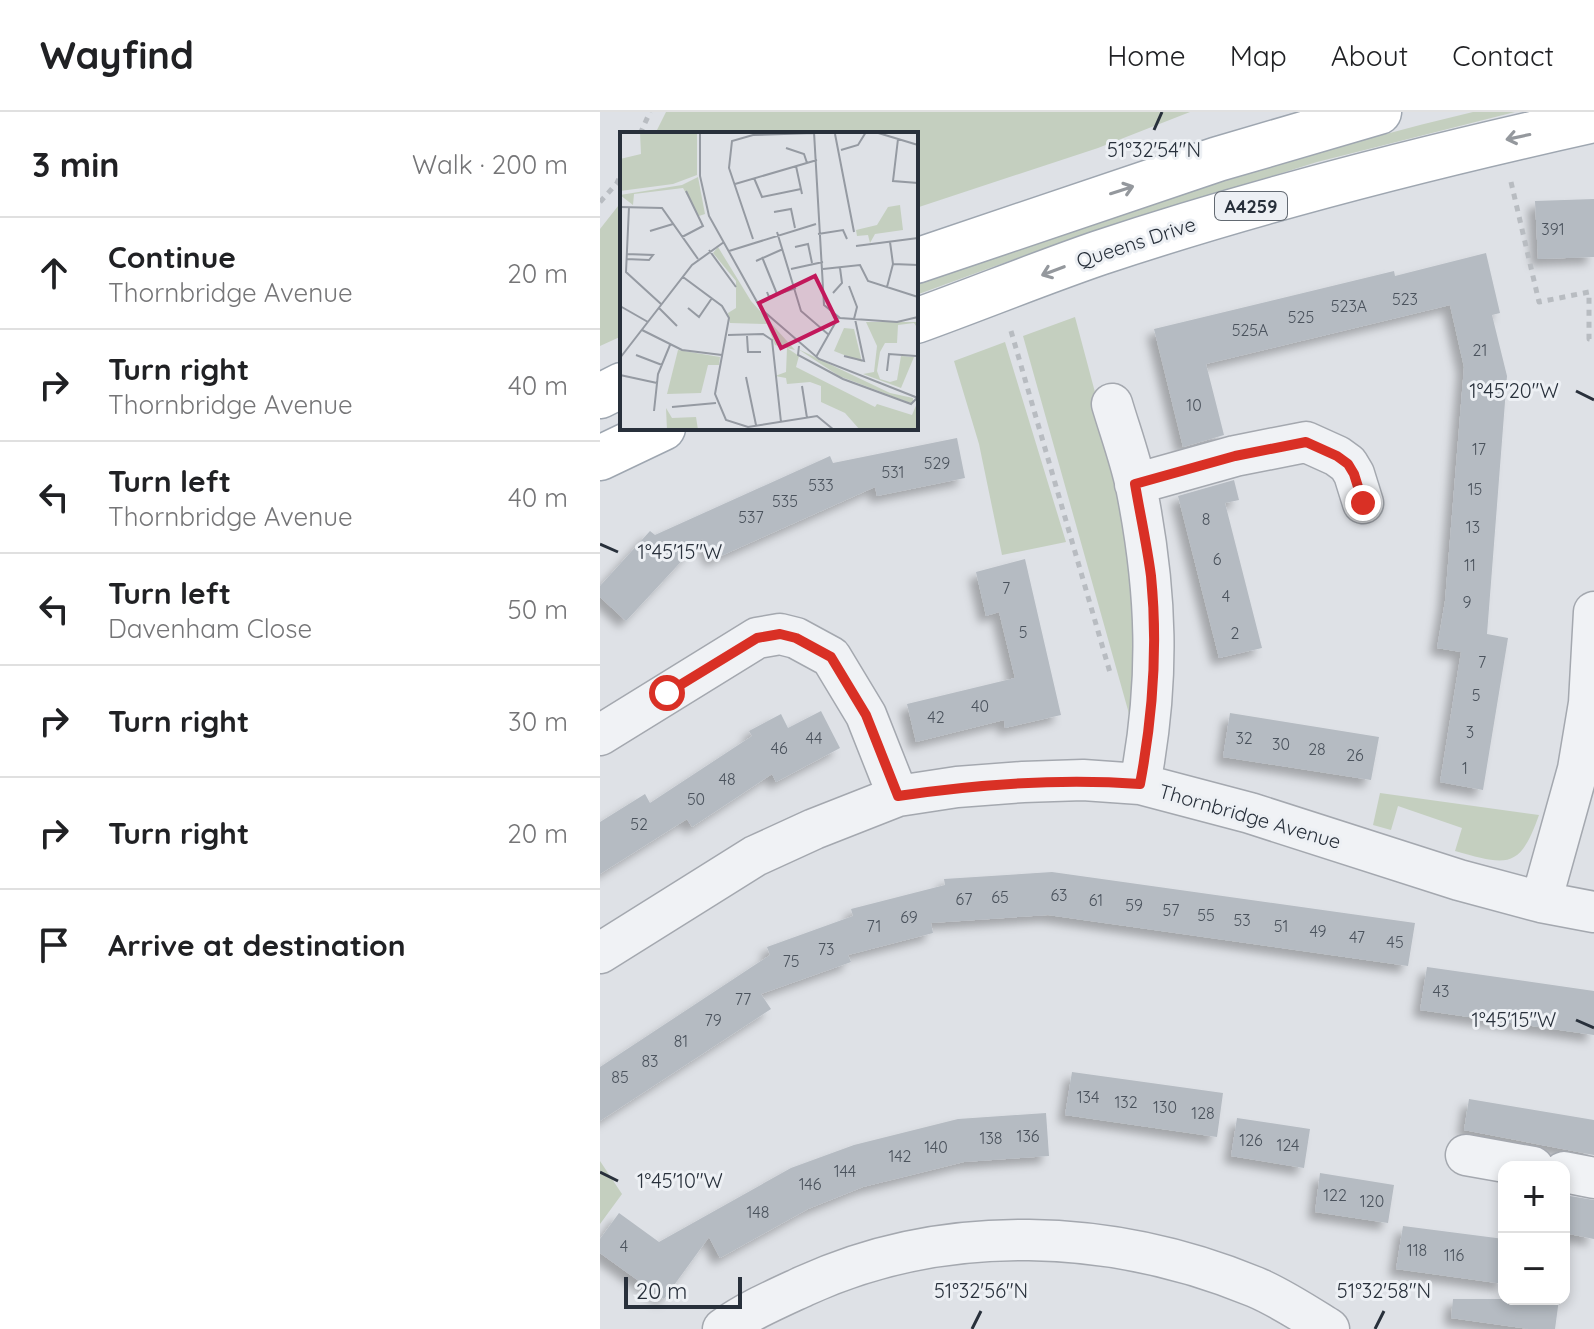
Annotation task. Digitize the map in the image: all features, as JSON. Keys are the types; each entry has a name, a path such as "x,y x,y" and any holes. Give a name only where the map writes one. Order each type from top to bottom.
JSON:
{"main road":[{"path":"918,260 1218,159 1379,112"},
{"name":"Queens Drive","path":"918,320 1096,254 1203,220 1469,148 1594,120"},
{"path":"600,396 620,386"},
{"path":"600,458 659,430"}],"street":[{"path":"1112,404 1135,484 1150,573 1155,643 1151,723 1140,784"},
{"path":"1135,484 1235,456 1306,442 1348,464 1363,503"},
{"path":"1541,902 1578,769 1589,703 1594,612"},
{"path":"600,735 757,638 780,634 796,638 831,657 866,715 898,796"},
{"name":"Thornbridge Avenue","path":"600,953 755,856 898,796 1023,782 1083,780 1140,784 1250,813 1459,880 1541,902 1594,912"},
{"path":"1466,1155 1500,1161"},
{"path":"1570,1173 1594,1178"},
{"path":"723,1329 779,1297 866,1261 959,1243 1045,1239 1121,1247 1197,1266 1258,1288 1329,1329"}],"path":[{"path":"641,132 650,112"},
{"path":"600,202 620,176"},
{"path":"1510,181 1539,302 1591,291 1589,339 1594,340"},
{"path":"1011,331 1114,685"}],"green space":[{"path":"666,112 1190,112 1098,148 918,207 918,132 656,132"},
{"path":"1473,112 1515,112 1317,162 1067,240 918,294 918,283 926,280 1129,211 1403,129"},
{"path":"620,204 620,337 600,346 600,229"},
{"path":"1075,317 1105,430 1134,575 1133,728 1023,336"},
{"path":"1005,342 1066,542 1002,555 979,444 954,361"},
{"path":"1380,793 1539,815 1518,854 1510,859 1488,859 1455,851 1462,828 1398,806 1391,830 1373,825"},
{"path":"600,1161 622,1194 600,1224"}],"building":[{"path":"1594,199 1594,257 1538,259 1535,201"},
{"path":"1486,253 1500,313 1492,315 1507,376 1487,634 1508,638 1483,790 1440,782 1461,652 1437,648 1445,601 1464,367 1450,305 1206,364 1224,435 1183,447 1154,329 1394,271 1395,276"},
{"path":"957,438 965,478 877,496 875,487 712,560 702,539 626,621 600,597 600,586 650,531 655,535 830,456 833,463"},
{"path":"1234,480 1239,500 1225,503 1262,648 1219,658 1178,496"},
{"path":"1025,559 1061,715 1005,728 1004,720 916,742 907,704 1015,678 999,612 986,616 976,572"},
{"path":"821,711 840,748 776,782 772,774 692,827 687,819 600,874 600,822 645,794 650,803 752,736 749,731 781,714 788,728"},
{"path":"1230,713 1379,737 1371,780 1223,757"},
{"path":"1052,872 1415,923 1408,966 1048,915 931,923 933,933 848,955 851,962 761,994 771,1009 600,1121 600,1067 770,955 767,947 853,916 851,909 945,885 944,879"},
{"path":"1427,967 1594,991 1594,1035 1420,1010"},
{"path":"1072,1072 1223,1093 1217,1137 1065,1115"},
{"path":"1469,1099 1594,1120 1594,1155 1464,1130"},
{"path":"1046,1113 1049,1156 964,1162 863,1187 808,1209 720,1258 709,1237 664,1299 600,1253 600,1239 619,1213 659,1242 791,1168 854,1145 958,1119"},
{"path":"1237,1118 1310,1129 1304,1168 1231,1156"},
{"path":"1320,1173 1394,1185 1388,1223 1315,1212"},
{"path":"1570,1196 1594,1200 1594,1239 1570,1234"},
{"path":"1403,1226 1498,1238 1498,1283 1396,1269"},
{"path":"1453,1299 1498,1299 1498,1305 1558,1305 1555,1329 1529,1329 1451,1318"}],"route":[{"path":"667,693 757,638 780,634 821,649 831,657 866,715 898,796 1023,782 1083,780 1140,784 1151,723 1155,643 1150,573 1135,484 1235,456 1306,442 1348,464 1363,503"}]}
